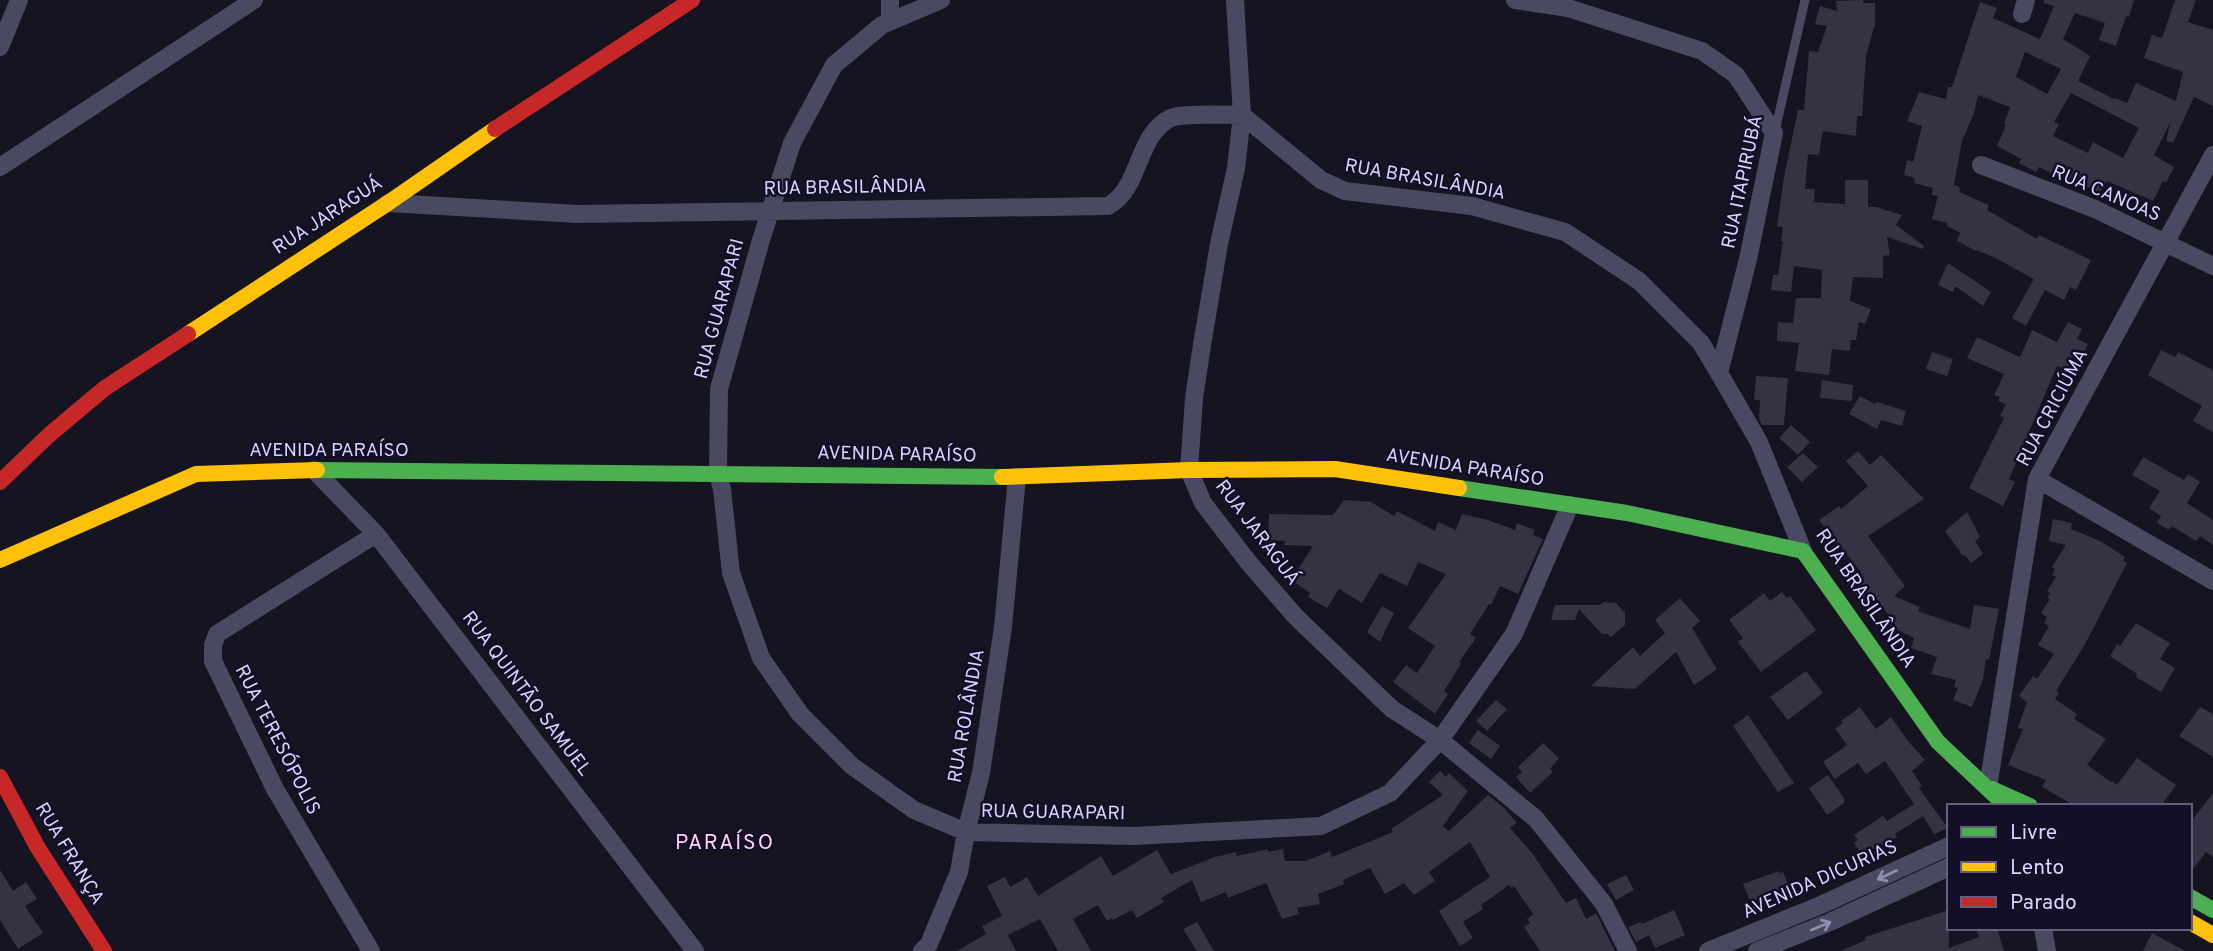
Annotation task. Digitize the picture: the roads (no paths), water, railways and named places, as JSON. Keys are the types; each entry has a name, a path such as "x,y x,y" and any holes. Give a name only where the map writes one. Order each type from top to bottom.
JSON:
{"main road":[{"name":"RUA JARAGUÁ","path":"0,482 49,435 105,388 692,0"},
{"name":"AVENIDA PARAÍSO","path":"0,560 196,474 314,470 1017,477 1189,470 1335,470 1627,513 1803,551"},
{"name":"RUA BRASILÂNDIA","path":"1803,551 1938,742 1988,787"},
{"name":"RUA FRANÇA","path":"0,777 38,848 104,951"},
{"path":"1988,787 2004,804"},
{"path":"1988,787 2026,804"},
{"path":"2192,898 2213,910"},
{"path":"2192,923 2213,935"}],"street":[{"path":"0,47 19,0"},
{"path":"0,167 254,0"},
{"path":"890,0 890,22"},
{"name":"RUA GUARAPARI","path":"941,0 882,25 834,65 792,143 770,210 719,390 718,474 732,573 761,658 800,714 852,766 914,810 966,832 1134,835 1321,826 1390,793 1440,740 1514,634 1570,505"},
{"name":"RUA JARAGUÁ","path":"1235,0 1242,115 1236,168 1219,244 1194,398 1189,470 1203,503 1249,563 1297,617 1392,709 1440,740 1536,819 1604,904 1628,951"},
{"path":"1515,0 1568,8 1702,51 1736,75 1774,133"},
{"name":"RUA BRASILÂNDIA","path":"388,203 578,214 1108,206 1118,200 1126,188 1157,129 1172,117 1242,115 1321,180 1345,191 1472,206 1565,232 1639,281 1701,343 1759,442 1803,551"},
{"name":"RUA ITAPIRUBÁ","path":"1719,373 1748,258 1774,133"},
{"name":"RUA CRICIÚMA","path":"1988,787 2038,479 2213,155"},
{"name":"RUA CANOAS","path":"1981,166 2095,209 2213,266"},
{"name":"RUA QUINTÃO SAMUEL","path":"314,470 376,534 695,951"},
{"name":"RUA ROLÂNDIA","path":"922,951 929,944 959,872 981,773 1003,627 1017,477"},
{"path":"2038,479 2213,581"},
{"name":"RUA TERESÓPOLIS","path":"371,951 275,789 213,661 213,645 217,634 376,534"},
{"name":"AVENIDA DICURIAS","path":"1708,951 1821,905 1947,847"},
{"name":"AVENIDA DICURIAS","path":"1757,951 1830,922 1947,868"},
{"path":"2043,930 2046,951"}],"lane":[{"name":"RUA ITAPIRUBÁ","path":"1774,133 1805,0"}],"district":[{"name":"PARAÍSO","path":"725,843"}]}
